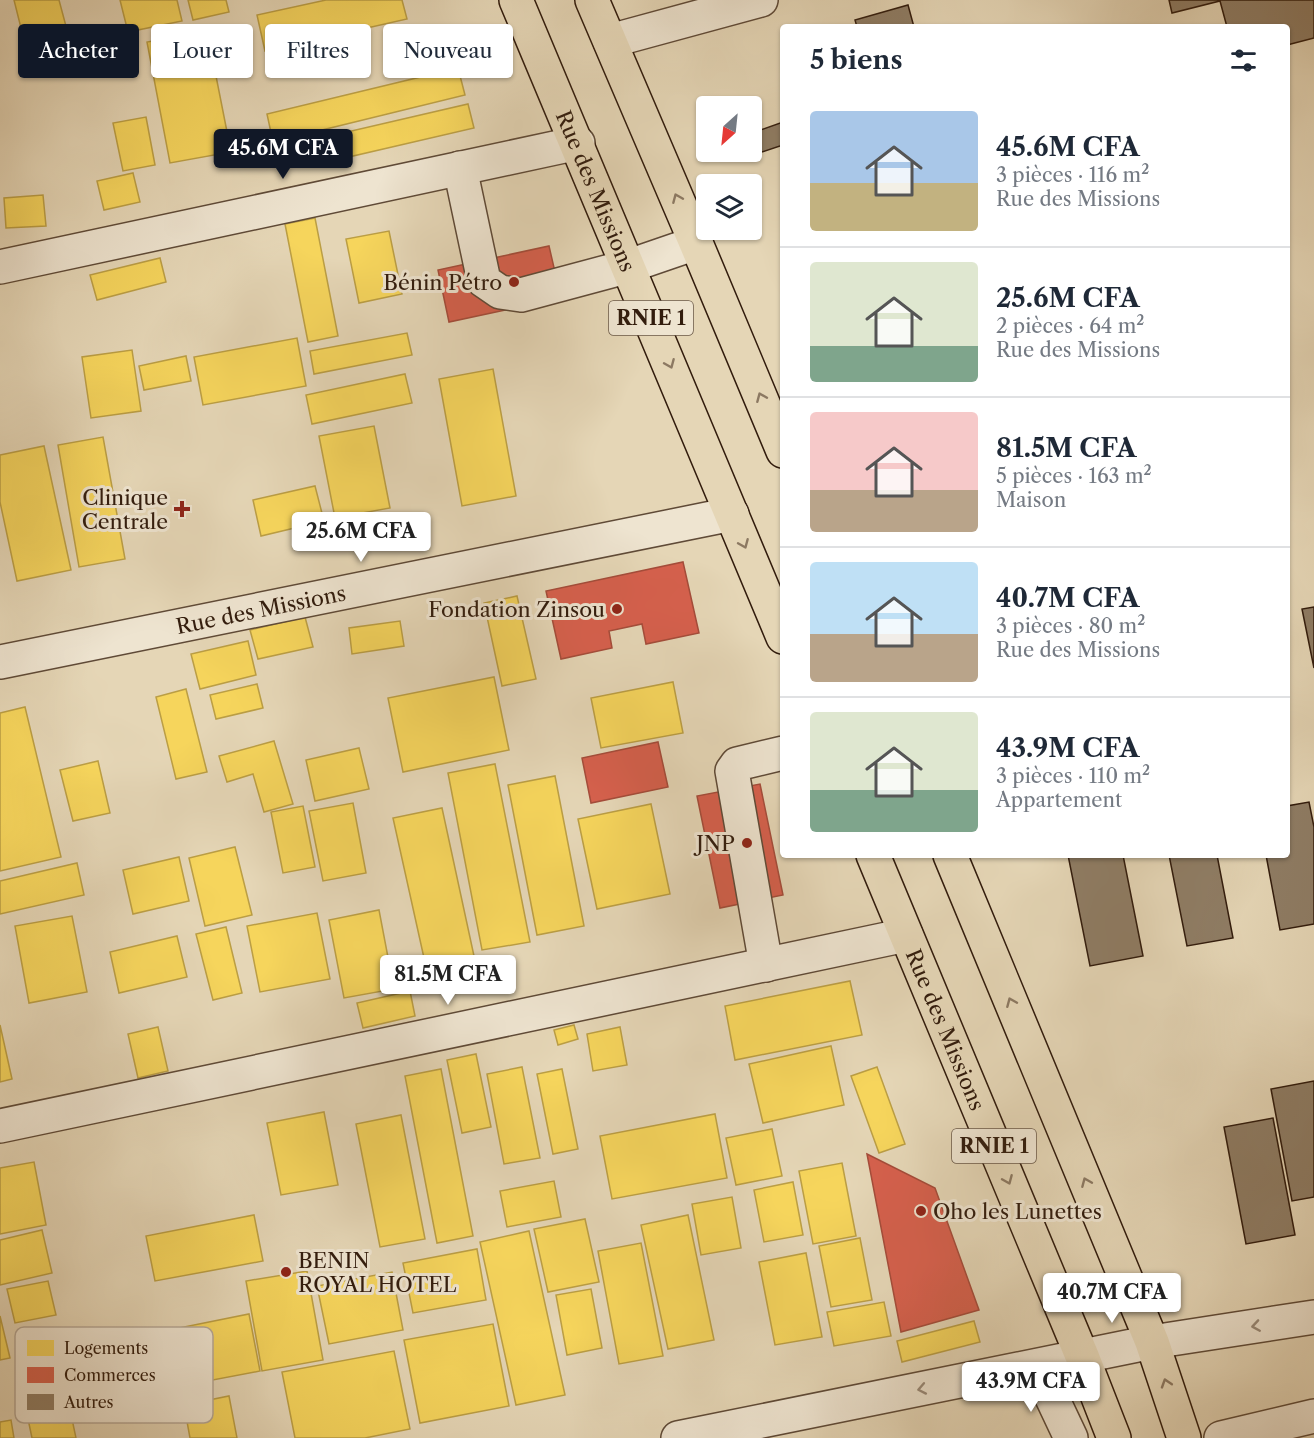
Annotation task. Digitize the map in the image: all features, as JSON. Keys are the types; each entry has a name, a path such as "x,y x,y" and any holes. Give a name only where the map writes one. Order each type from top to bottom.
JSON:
{"highway":[{"name":"Rue des Missions","path":"516,0 578,143 780,630"},
{"name":"RNIE 1","path":"592,0 780,444"},
{"name":"Rue des Missions","path":"874,858 1114,1438"},
{"name":"RNIE 1","path":"951,858 1152,1342 1184,1438"}],"street":[{"path":"610,42 761,0"},
{"path":"0,267 578,143"},
{"path":"460,168 484,281 500,291 521,295 629,266 696,243"},
{"name":"Rue des Missions","path":"0,662 732,514"},
{"path":"766,965 732,771 737,764 780,754"},
{"path":"0,1126 906,935"},
{"path":"678,1438 1152,1342 1314,1317"},
{"path":"1037,1366 1071,1438"},
{"path":"1233,1437 1314,1416"}],"building: Logements":[{"path":"14,0 59,0 65,24 20,24"},
{"path":"120,0 177,0 182,21 151,24 151,27 139,30 139,24 126,24"},
{"path":"188,0 226,0 229,12 193,20"},
{"path":"326,0 402,0 407,19 371,27 371,24 265,24 265,51 257,15"},
{"path":"151,41 151,63 147,42"},
{"path":"154,78 216,78 231,152 170,163"},
{"path":"416,78 461,78 465,95 273,142 267,114"},
{"path":"468,104 474,128 340,159 334,135"},
{"path":"146,117 155,165 123,171 113,123"},
{"path":"133,173 140,202 104,210 97,181"},
{"path":"43,195 46,226 6,228 4,198"},
{"path":"315,218 338,336 308,342 285,224"},
{"path":"389,231 402,294 359,303 346,239"},
{"path":"160,258 166,282 97,300 90,275"},
{"path":"407,333 412,355 314,374 310,351"},
{"path":"297,338 306,386 203,405 194,357"},
{"path":"132,350 141,411 91,418 82,357"},
{"path":"186,356 191,381 144,390 139,366"},
{"path":"493,369 516,496 462,506 439,379"},
{"path":"405,374 412,403 312,424 306,395"},
{"path":"374,426 390,508 335,518 319,436"},
{"path":"103,437 125,559 79,567 58,445"},
{"path":"44,446 71,570 17,581 0,502 0,455"},
{"path":"315,486 324,521 261,536 253,500"},
{"path":"517,596 536,679 502,686 484,603"},
{"path":"305,617 313,647 258,659 250,630"},
{"path":"400,621 404,646 352,654 349,628"},
{"path":"248,641 256,675 200,689 191,654"},
{"path":"494,677 509,750 403,772 388,698"},
{"path":"673,682 683,733 601,748 591,698"},
{"path":"257,684 263,708 216,719 210,695"},
{"path":"186,689 207,772 176,779 156,697"},
{"path":"25,707 61,857 0,871 0,713"},
{"path":"274,741 293,804 264,812 253,774 227,782 219,756"},
{"path":"359,748 369,789 315,801 306,760"},
{"path":"98,761 110,813 73,821 60,770"},
{"path":"495,764 530,942 482,950 448,773"},
{"path":"555,776 584,926 537,935 508,785"},
{"path":"353,803 366,873 323,881 309,811"},
{"path":"651,804 670,894 597,909 578,819"},
{"path":"303,806 315,867 283,873 271,812"},
{"path":"442,808 474,956 426,967 393,818"},
{"path":"235,847 252,915 205,926 189,858"},
{"path":"179,857 189,901 133,914 123,870"},
{"path":"77,863 84,895 0,914 0,881"},
{"path":"379,910 394,989 344,998 329,920"},
{"path":"317,913 330,979 260,992 247,926"},
{"path":"72,916 87,992 29,1003 15,926"},
{"path":"226,927 242,993 213,1000 196,934"},
{"path":"177,936 187,977 119,993 110,952"},
{"path":"850,981 862,1035 735,1060 725,1006"},
{"path":"410,991 415,1016 363,1028 357,1003"},
{"path":"0,1025 12,1079 0,1082"},
{"path":"574,1025 578,1039 558,1045 554,1030"},
{"path":"158,1027 168,1071 138,1078 128,1034"},
{"path":"620,1027 627,1065 593,1071 587,1034"},
{"path":"831,1046 844,1105 763,1123 749,1064"},
{"path":"476,1054 491,1127 462,1133 447,1060"},
{"path":"522,1067 540,1158 504,1164 487,1074"},
{"path":"877,1067 905,1144 879,1153 851,1076"},
{"path":"441,1069 473,1236 437,1243 405,1076"},
{"path":"562,1069 578,1149 553,1154 537,1074"},
{"path":"324,1112 338,1185 281,1195 267,1123"},
{"path":"715,1114 727,1178 612,1199 600,1136"},
{"path":"401,1115 425,1239 380,1247 356,1124"},
{"path":"772,1129 782,1176 736,1185 726,1138"},
{"path":"34,1162 46,1225 0,1234 0,1168"},
{"path":"842,1163 856,1236 813,1244 799,1171"},
{"path":"554,1181 561,1217 507,1227 500,1191"},
{"path":"793,1182 803,1235 764,1242 754,1190"},
{"path":"732,1197 741,1248 701,1255 692,1204"},
{"path":"254,1215 263,1261 155,1281 146,1236"},
{"path":"688,1215 714,1340 668,1349 641,1225"},
{"path":"585,1219 599,1282 548,1292 534,1229"},
{"path":"42,1230 52,1273 0,1285 0,1240"},
{"path":"529,1231 565,1395 516,1405 480,1242"},
{"path":"860,1238 872,1300 831,1307 819,1246"},
{"path":"641,1243 663,1356 619,1364 598,1251"},
{"path":"477,1249 486,1300 413,1313 403,1263"},
{"path":"806,1253 822,1337 775,1345 759,1262"},
{"path":"307,1271 323,1360 262,1371 246,1281"},
{"path":"392,1272 403,1330 329,1344 317,1286"},
{"path":"48,1281 56,1315 15,1323 7,1289"},
{"path":"591,1289 602,1348 567,1355 556,1295"},
{"path":"884,1302 891,1336 834,1346 827,1312"},
{"path":"249,1314 260,1371 213,1380 213,1327 184,1327"},
{"path":"0,1316 10,1358 0,1360"},
{"path":"974,1321 980,1342 902,1362 897,1341"},
{"path":"493,1324 509,1406 420,1423 404,1340"},
{"path":"394,1351 410,1429 365,1438 295,1438 282,1372"},
{"path":"229,1396 237,1438 190,1438 187,1423 213,1423 213,1399"},
{"path":"11,1420 14,1438 0,1438 0,1422"},
{"path":"29,1423 73,1423 76,1438 32,1438"}],"building: Commerces":[{"path":"549,246 561,298 449,322 438,270"},
{"path":"683,562 699,633 646,644 642,624 609,631 612,648 561,659 546,591"},
{"path":"658,742 668,787 591,803 582,758"},
{"path":"760,784 783,895 720,908 697,796"},
{"path":"867,1154 935,1188 979,1310 901,1332"}],"building: Autres":[{"path":"1169,0 1314,0 1314,38 1290,44 1290,24 1226,24 1220,1 1172,13"},
{"path":"908,5 913,24 856,24 855,20"},
{"path":"780,123 780,146 762,152 762,129"},
{"path":"1314,607 1314,668 1302,609"},
{"path":"1309,802 1314,827 1314,924 1280,930 1267,858 1290,858 1290,805"},
{"path":"1069,858 1124,858 1143,956 1090,966"},
{"path":"1170,858 1218,858 1233,938 1187,946"},
{"path":"1314,1081 1314,1197 1292,1201 1271,1089"},
{"path":"1273,1118 1295,1235 1246,1244 1224,1127"}],"place":[{"name":"Bénin Pétro","path":"514,282"},
{"name":"Clinique Centrale","path":"182,509"},
{"name":"Fondation Zinsou","path":"617,609"},
{"name":"JNP","path":"747,843"},
{"name":"Oho les Lunettes","path":"921,1211"},
{"name":"BENIN ROYAL HOTEL","path":"286,1272"}]}
